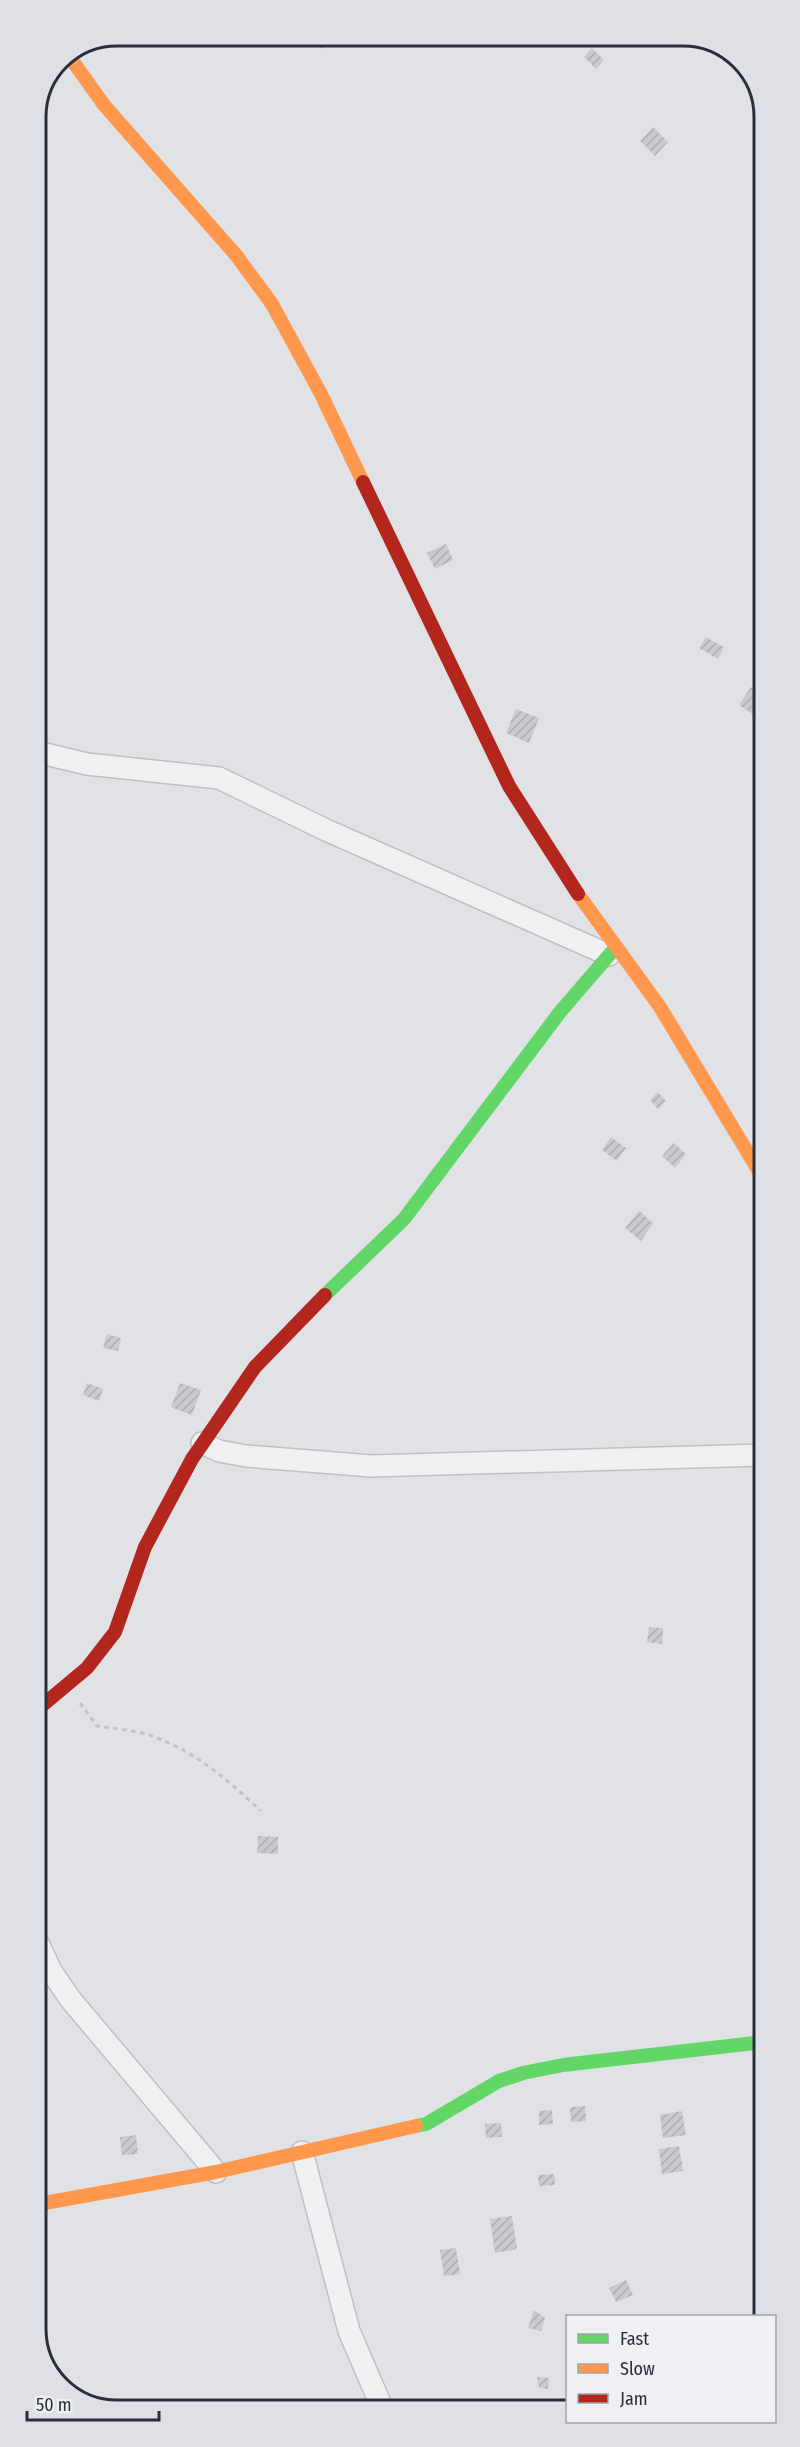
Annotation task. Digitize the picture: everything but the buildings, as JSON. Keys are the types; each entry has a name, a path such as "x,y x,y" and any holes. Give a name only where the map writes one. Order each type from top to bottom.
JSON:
{"street":[{"path":"73,62 104,105 209,222 272,304 321,394 509,786 613,951 685,1045 754,1163"},
{"path":"46,754 87,764 219,778 326,830 613,951"},
{"path":"46,1702 87,1668 115,1632 145,1547 202,1443 255,1367 305,1314 385,1239 423,1198 560,1012 613,951"},
{"path":"202,1443 219,1451 246,1456 371,1466 754,1455"},
{"path":"46,1960 71,2000 216,2172"},
{"path":"46,2203 216,2172 426,2124 499,2081 523,2073 563,2066 754,2043"},
{"path":"302,2152 349,2331 379,2400"}],"path":[{"path":"66,1685 97,1726 150,1735 190,1753 227,1779 261,1811"}],"traffic: fast":[{"path":"325,1295 404,1219 560,1012 616,947"},
{"path":"416,2126 426,2124 499,2081 523,2073 563,2065 754,2043"}],"traffic: slow":[{"path":"73,62 104,105 236,255 272,304 321,394 363,482"},
{"path":"578,894 660,1007 754,1163"},
{"path":"46,2203 216,2172 416,2126"}],"traffic: jam":[{"path":"363,482 509,786 578,894"},
{"path":"46,1702 87,1668 115,1632 145,1547 192,1459 255,1367 325,1295"}]}
